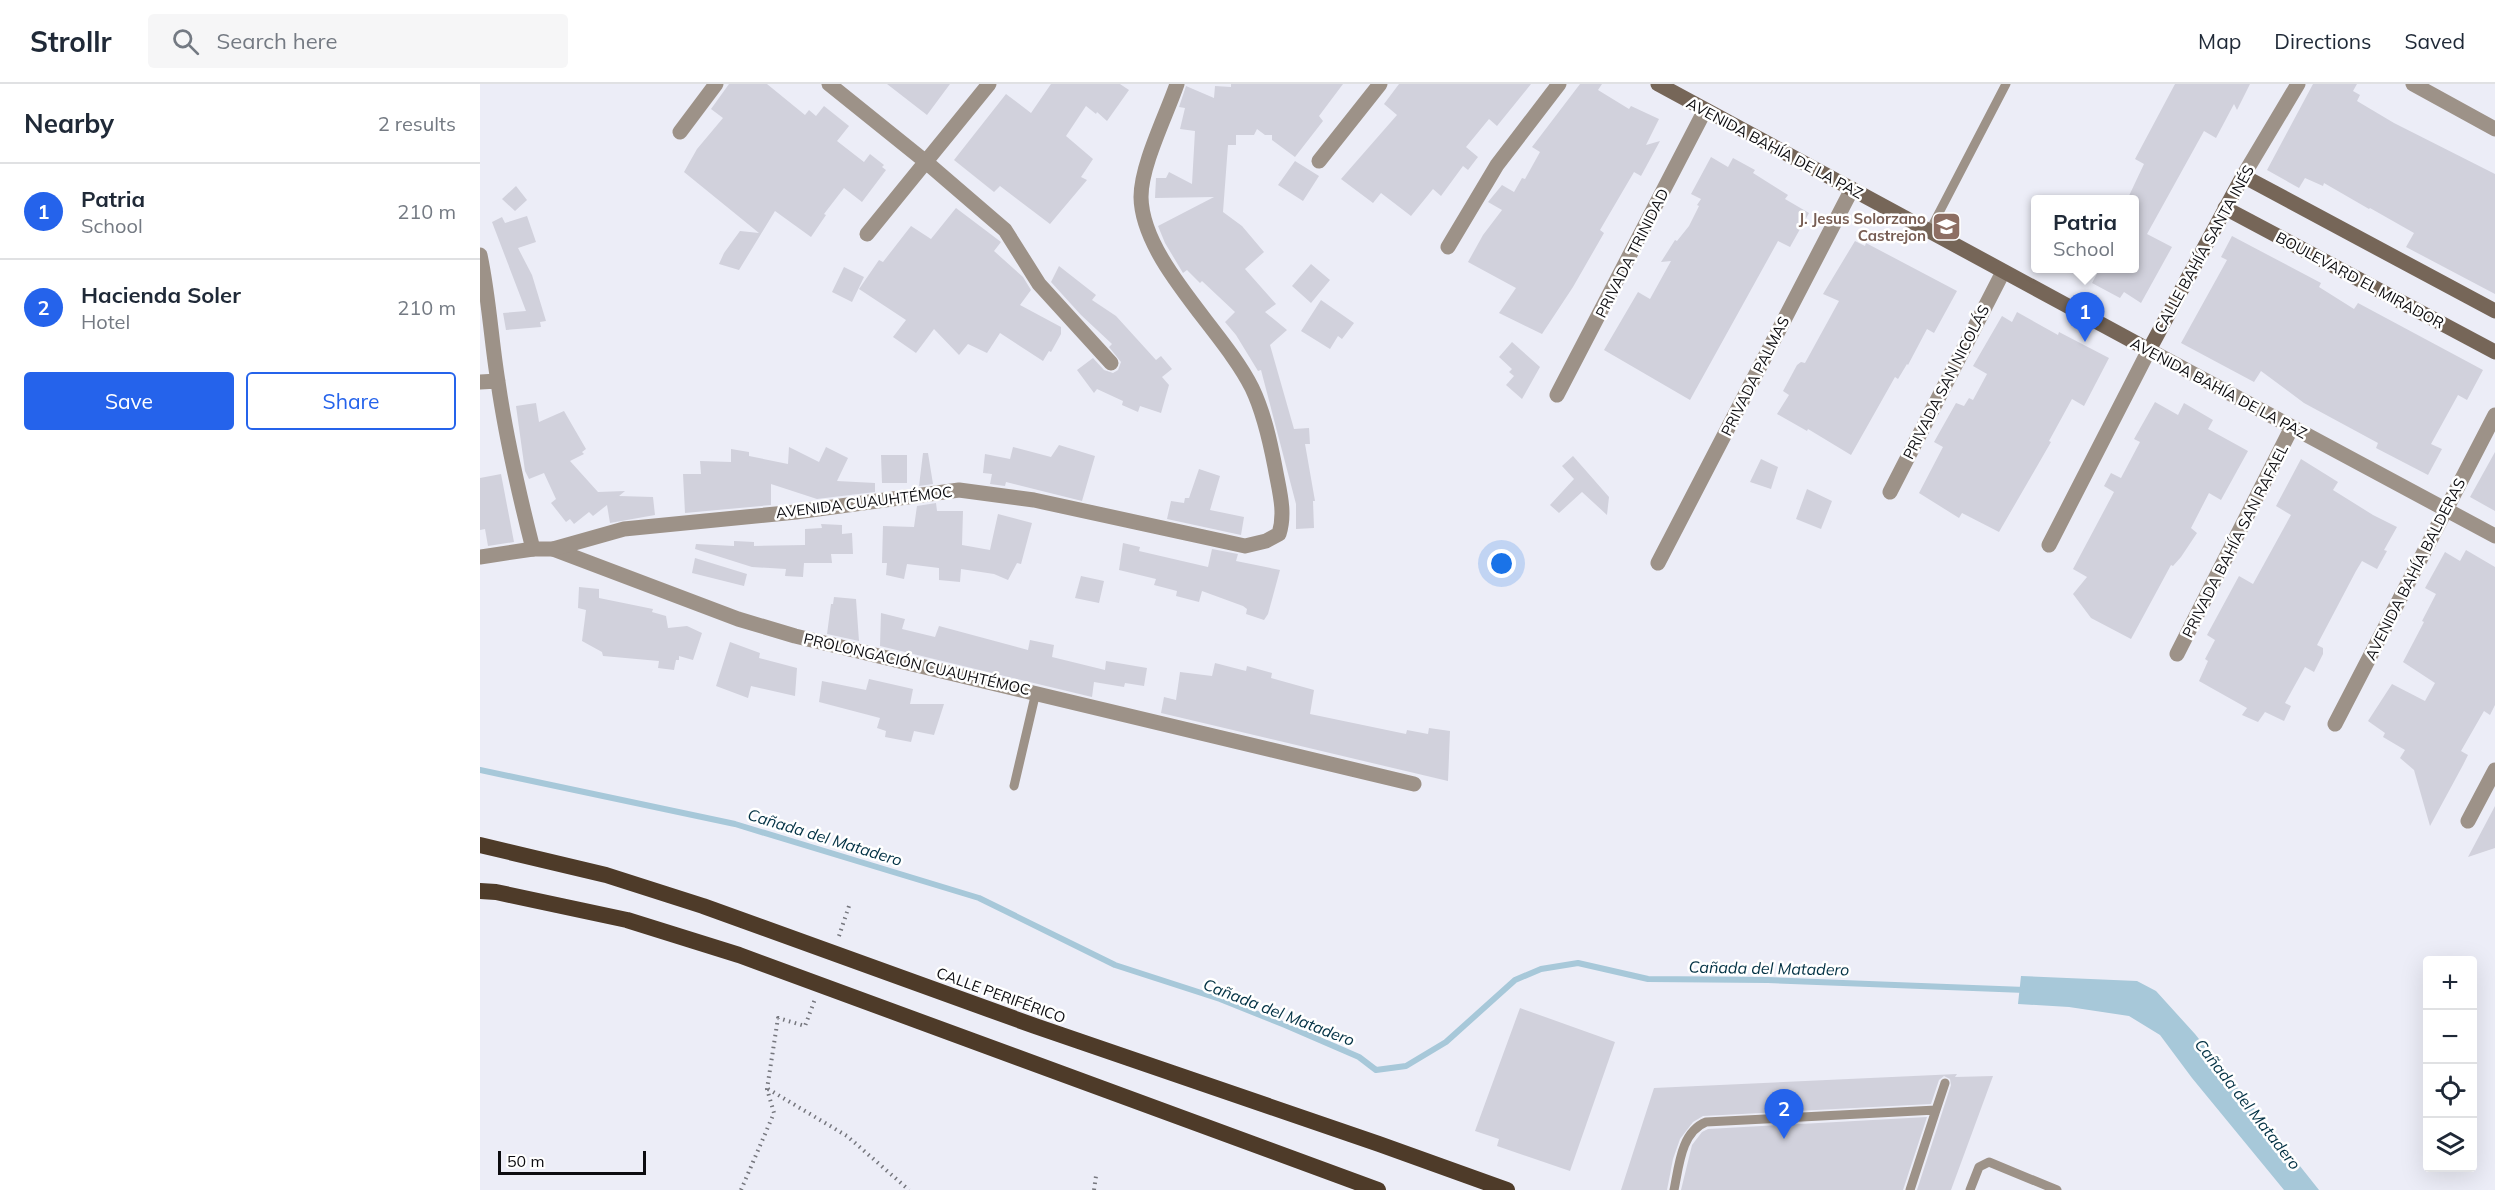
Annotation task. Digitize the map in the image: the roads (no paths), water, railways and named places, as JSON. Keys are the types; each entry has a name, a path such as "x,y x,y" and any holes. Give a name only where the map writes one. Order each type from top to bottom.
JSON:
{"highway":[{"name":"CALLE PERIFÉRICO","path":"480,845 606,875 703,906 1024,1023 1507,1190"},
{"path":"480,891 496,892 627,920 739,955 1378,1190"}],"main road":[{"name":"AVENIDA BAHÍA DE LA PAZ","path":"1658,84 2149,350"},
{"name":"CALLE BAHÍA SANTA INÉS","path":"2149,350 2243,176"},
{"path":"2243,176 2495,311"},
{"name":"BOULEVARD EL MIRADOR","path":"2225,208 2495,352"}],"street":[{"path":"680,132 716,84"},
{"path":"829,84 926,162 1005,230 1039,284 1111,363"},
{"path":"867,234 989,84"},
{"name":"AVENIDA CUAUHTÉMOC","path":"480,557 533,549 553,549 624,529 796,512 959,490 1034,500 1245,546 1266,541 1279,534 1284,519 1278,480 1268,432 1253,389 1226,344 1167,267 1149,232 1142,197 1143,188 1148,162 1177,84"},
{"path":"1319,161 1380,84"},
{"path":"1448,247 1497,165 1559,84"},
{"name":"CALLE BAHÍA SANTA INÉS","path":"2243,176 2298,84"},
{"path":"2413,84 2495,129"},
{"name":"PRIVADA TRINIDAD","path":"1557,395 1705,110"},
{"name":"PRIVADA PALMAS","path":"1658,564 1852,189"},
{"path":"480,255 489,296 498,381 511,456 533,549"},
{"name":"PRIVADA SAN NICOLÁS","path":"1890,492 2003,272"},
{"name":"CALLE BAHÍA SANTA INÉS","path":"2049,545 2149,350"},
{"name":"AVENIDA BAHÍA DE LA PAZ","path":"2149,350 2495,536"},
{"path":"480,382 498,381"},
{"name":"AVENIDA BAHÍA BALDERAS","path":"2335,724 2495,415"},
{"name":"PRIVADA BAHÍA SAN RAFAEL","path":"2177,654 2292,427"},
{"name":"PROLONGACIÓN CUAUHTÉMOC","path":"553,549 675,593 738,619 795,636 1413,784"},
{"path":"2468,821 2495,770"}],"lane":[{"path":"1929,232 2006,84"},
{"path":"1014,786 1036,692"},
{"path":"1910,1190 1945,1083"},
{"path":"1674,1190 1683,1148 1696,1125 1706,1122 1936,1110"},
{"path":"1970,1190 1979,1167 1989,1162 2057,1190"}],"water":[{"path":"2021,976 2137,981 2156,991 2195,1034 2319,1190 2284,1190 2192,1078 2160,1035 2129,1016 2069,1007 2018,1004"}],"waterway":[{"name":"Cañada del Matadero","path":"480,770 735,824 979,898 1115,965 1220,999 1285,1025 1359,1057 1376,1070 1406,1066 1446,1042 1515,980 1541,969 1578,963 1648,979 1768,980 2025,990"}],"place":[{"name":"J. Jesus Solorzano Castrejon","path":"1947,227"},
{"name":"Patria","path":"2085,342"},
{"name":"Hacienda Soler","path":"1784,1139"}]}
